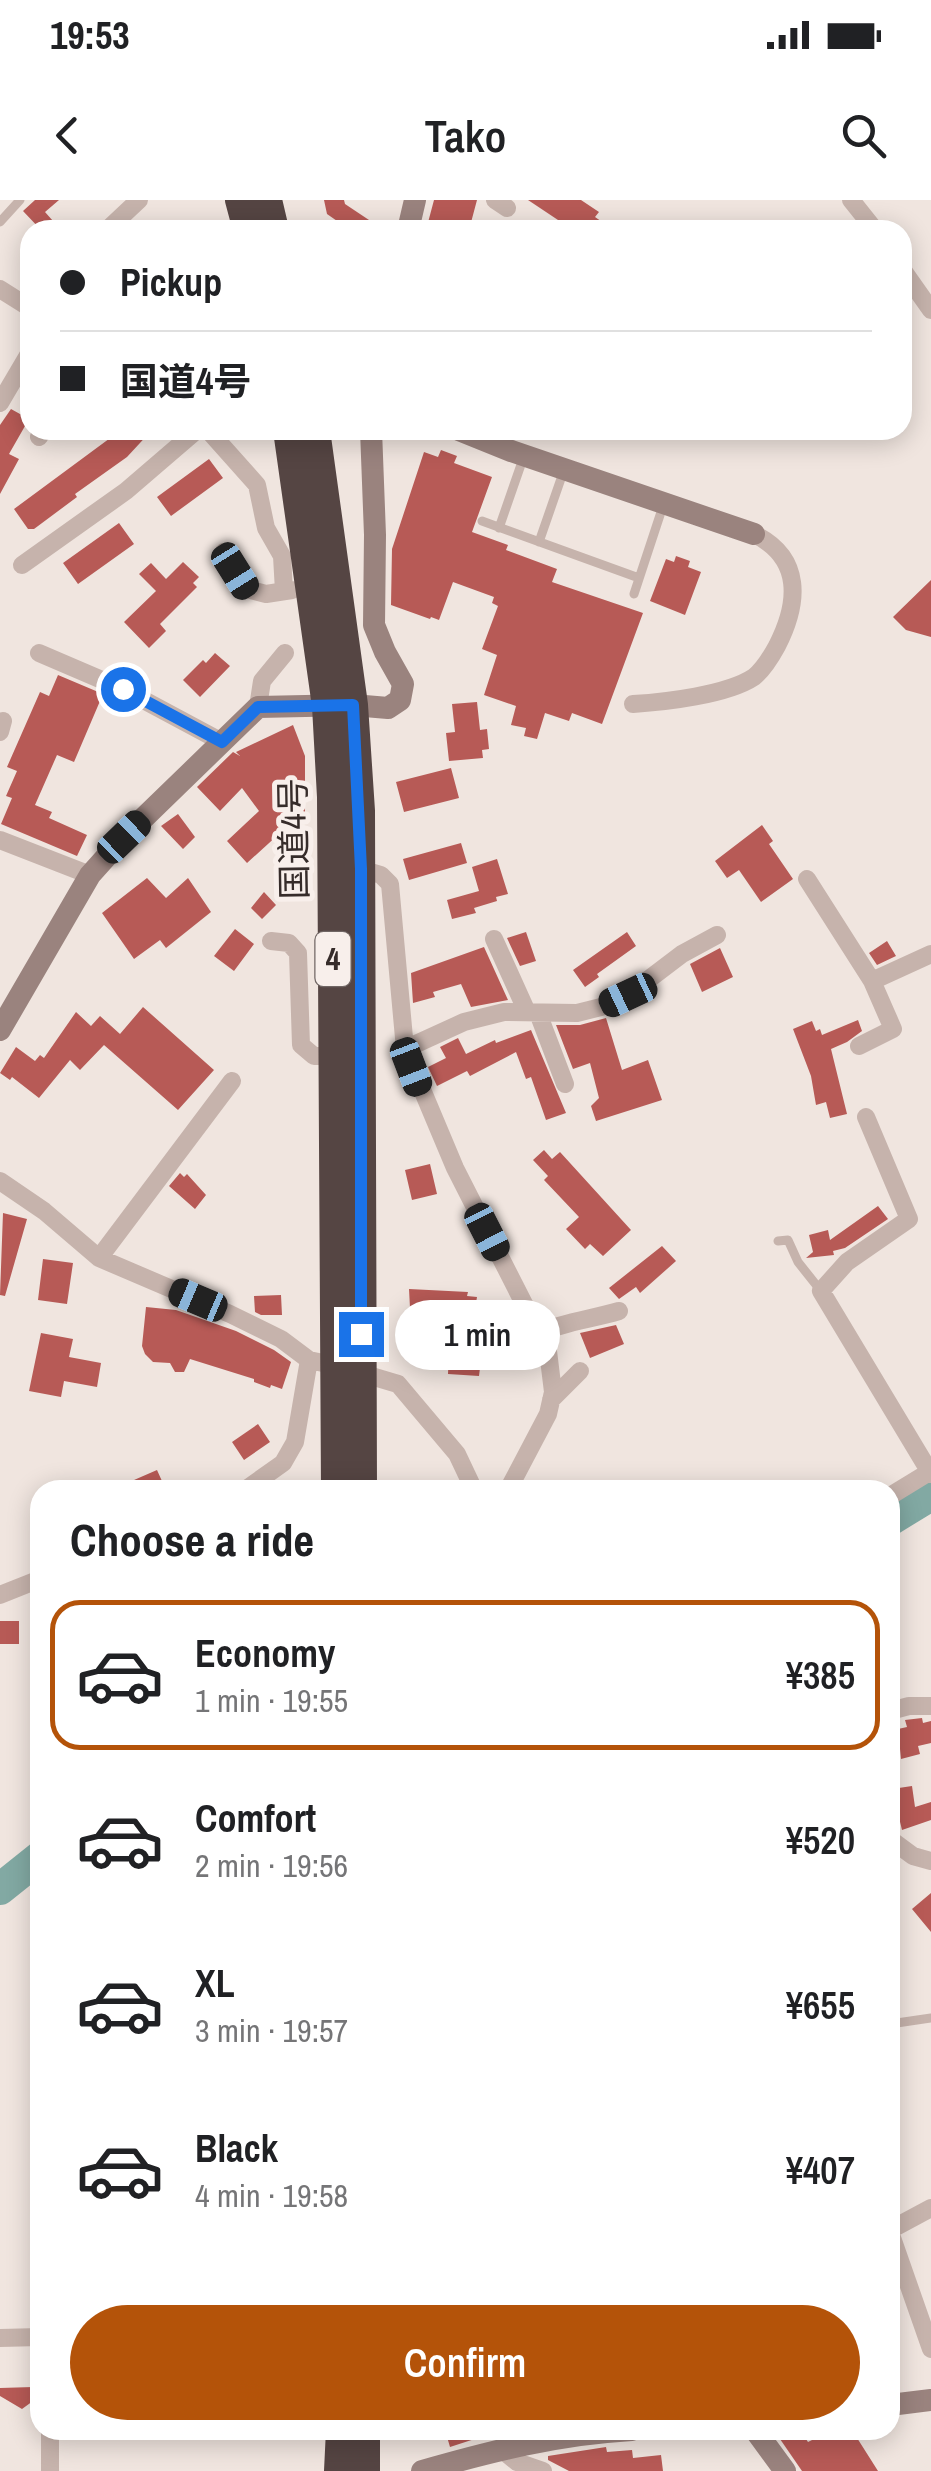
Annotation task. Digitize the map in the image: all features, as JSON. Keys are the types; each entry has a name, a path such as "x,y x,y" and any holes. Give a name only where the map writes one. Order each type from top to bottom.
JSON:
{"highway":[{"name":"国道4号","path":"289,440 298,589 340,705 332,797 336,1480"},
{"name":"国道4号","path":"316,440 340,705 361,869 336,1366 360,1480"},
{"path":"339,2471 341,2440"},
{"path":"365,2440 365,2471"}],"street":[{"path":"117,220 138,200"},
{"path":"851,200 867,220"},
{"path":"912,282 931,310"},
{"path":"0,404 20,369"},
{"path":"22,565 126,492 186,440"},
{"path":"217,440 258,485 266,528 298,589 266,594 247,590 224,552"},
{"path":"0,1030 90,875 258,707 388,708 400,700 404,690 374,624 371,440"},
{"path":"483,440 754,534 776,547 789,569 794,592 792,614 770,659 752,678 718,690 633,704"},
{"path":"39,653 123,689 222,742"},
{"path":"258,707 256,674 285,654"},
{"path":"0,840 90,875"},
{"path":"361,869 381,875 390,884 405,1049 455,1168 548,1351 552,1370 548,1414 513,1480"},
{"path":"806,879 872,981 894,1029 859,1046"},
{"path":"405,1049 464,1022 504,1012 577,1013 601,1008 628,995 682,954 718,935"},
{"path":"494,939 565,1084"},
{"path":"271,941 289,942 298,954 301,1045 314,1056 335,1056"},
{"path":"872,981 931,954"},
{"path":"99,1258 232,1081"},
{"path":"866,1117 909,1219 847,1262 821,1292 930,1472 900,1490"},
{"path":"0,1181 99,1258 230,1314 336,1366 398,1384 457,1454 469,1480"},
{"path":"538,1333 618,1310"},
{"path":"259,1480 283,1463 336,1366"},
{"path":"551,1400 580,1370"},
{"path":"0,1596 30,1583"},
{"path":"900,1708 931,1706"},
{"path":"900,1846 931,1862"},
{"path":"900,2225 931,2208"},
{"path":"900,2260 931,2348"},
{"path":"0,2338 30,2337"},
{"path":"900,2404 931,2400"},
{"path":"50,2440 50,2471"},
{"path":"422,2471 540,2440"},
{"path":"763,2440 786,2471"},
{"path":"500,2449 511,2471"},
{"path":"500,2449 517,2462 543,2471"}],"lane":[{"path":"0,222 20,200"},
{"path":"500,528 524,456"},
{"path":"539,542 564,470"},
{"path":"634,594 664,504"},
{"path":"482,522 640,578"},
{"path":"778,1241 788,1240 798,1262 821,1292"},
{"path":"900,2023 931,2018"}],"building":[{"path":"35,200 59,200 45,212 52,220 32,220 23,211"},
{"path":"324,200 344,200 369,220 336,220 327,214"},
{"path":"434,200 477,200 472,220 429,220"},
{"path":"528,200 581,200 599,212 595,217 599,220 558,220"},
{"path":"11,409 20,414 20,435 9,454 19,459 0,494 0,425"},
{"path":"107,440 143,440 127,457 34,529 28,529 14,509"},
{"path":"441,450 457,456 454,463 492,477 472,532 557,569 552,582 643,613 602,724 572,713 569,721 545,713 537,739 524,736 526,728 511,725 516,706 484,695 497,655 482,649 498,606 492,603 494,597 453,582 439,620 391,605 392,549 424,452 438,457"},
{"path":"209,459 223,478 171,516 157,497"},
{"path":"119,523 134,544 78,584 63,563"},
{"path":"676,556 690,561 688,567 701,572 685,615 650,601 666,559 674,562"},
{"path":"183,562 199,577 193,583 197,587 160,624 166,631 149,648 124,622 156,591 139,574 151,563 166,579"},
{"path":"931,580 931,637 906,630 893,617"},
{"path":"215,653 230,666 200,697 183,680"},
{"path":"58,675 103,694 74,762 57,755 35,805 52,812 49,818 87,835 77,856 1,824 12,798 6,796 17,771 7,767 40,692 49,696"},
{"path":"477,702 480,730 487,729 489,749 482,750 483,758 449,761 446,733 455,732 452,704"},
{"path":"293,725 305,756 305,819 291,823 247,863 227,841 259,811 242,788 220,811 197,787 233,752 240,756 236,752"},
{"path":"451,768 459,798 404,812 396,782"},
{"path":"178,814 195,837 183,849 161,826"},
{"path":"762,825 773,841 769,844 793,879 761,902 739,870 727,878 715,861"},
{"path":"461,843 467,863 409,880 403,859"},
{"path":"497,859 508,894 474,908 476,913 452,919 447,900 479,891 472,867"},
{"path":"147,878 166,898 188,878 211,912 166,948 160,940 134,959 102,913"},
{"path":"264,892 276,905 262,919 251,908"},
{"path":"235,929 254,944 234,971 214,956"},
{"path":"526,932 536,961 520,966 507,938"},
{"path":"627,932 636,946 585,987 573,970"},
{"path":"887,941 896,956 877,965 869,953"},
{"path":"484,947 508,1000 471,1007 461,984 413,1003 411,973"},
{"path":"720,948 733,977 702,992 690,964"},
{"path":"143,1007 214,1070 178,1110 104,1045 80,1070 70,1060 39,1098 12,1077 10,1080 0,1073 16,1047 35,1061 40,1055 44,1058 76,1012 91,1026 100,1016 120,1034"},
{"path":"606,1018 622,1070 648,1060 662,1100 596,1121 591,1106 599,1098 590,1063 573,1069 556,1025 580,1025"},
{"path":"858,1020 862,1031 831,1049 847,1114 830,1118 826,1102 816,1105 811,1076 793,1029 812,1021 822,1035"},
{"path":"531,1030 566,1113 546,1120 531,1077 526,1079 516,1052 470,1076 467,1071 437,1086 428,1067 446,1058 440,1047 458,1038 466,1054 495,1040 496,1043"},
{"path":"544,1150 552,1159 560,1152 631,1230 603,1256 590,1244 585,1249 566,1229 579,1217 544,1180 548,1176 533,1160"},
{"path":"430,1164 437,1194 412,1200 405,1170"},
{"path":"180,1173 184,1177 187,1174 206,1195 195,1209 169,1186"},
{"path":"878,1206 888,1219 845,1248 833,1251 834,1255 806,1258 813,1252 809,1235 828,1230 830,1240"},
{"path":"3,1213 27,1219 5,1296 0,1295"},
{"path":"662,1246 676,1261 640,1293 636,1287 619,1299 609,1288"},
{"path":"43,1259 73,1263 67,1304 38,1300"},
{"path":"409,1289 468,1292 467,1296 477,1297 474,1315 438,1310 438,1314 419,1314 419,1308 410,1308"},
{"path":"281,1295 282,1315 255,1312 254,1296"},
{"path":"146,1307 176,1310 236,1331 274,1350 291,1362 282,1389 190,1359 184,1372 175,1372 170,1363 153,1362 142,1346"},
{"path":"616,1325 624,1344 590,1358 580,1333"},
{"path":"41,1333 73,1339 69,1357 101,1363 97,1387 64,1381 61,1397 29,1391"},
{"path":"449,1349 514,1353 512,1370 480,1368 479,1376 448,1374"},
{"path":"258,1424 270,1442 244,1460 232,1442"},
{"path":"157,1470 162,1480 134,1480"},
{"path":"0,1621 19,1621 19,1644 0,1644"},
{"path":"905,1720 931,1721 931,1743 918,1746 920,1754 901,1759 900,1729 907,1727"},
{"path":"912,1786 915,1807 931,1802 931,1820 902,1830 900,1788"},
{"path":"931,1893 931,1932 912,1909"},
{"path":"30,2387 30,2403 22,2409 0,2396 0,2388"},
{"path":"448,2440 472,2440 450,2447"},
{"path":"781,2440 858,2440 878,2471 802,2471"},
{"path":"606,2447 607,2452 632,2450 633,2458 661,2455 663,2471 569,2471 548,2460 548,2456"}],"waterway":[{"path":"900,1514 931,1495"},
{"path":"0,1889 30,1865"}],"route":[{"path":"123,689 222,742 258,707 353,705 361,869 361,1334"}]}
